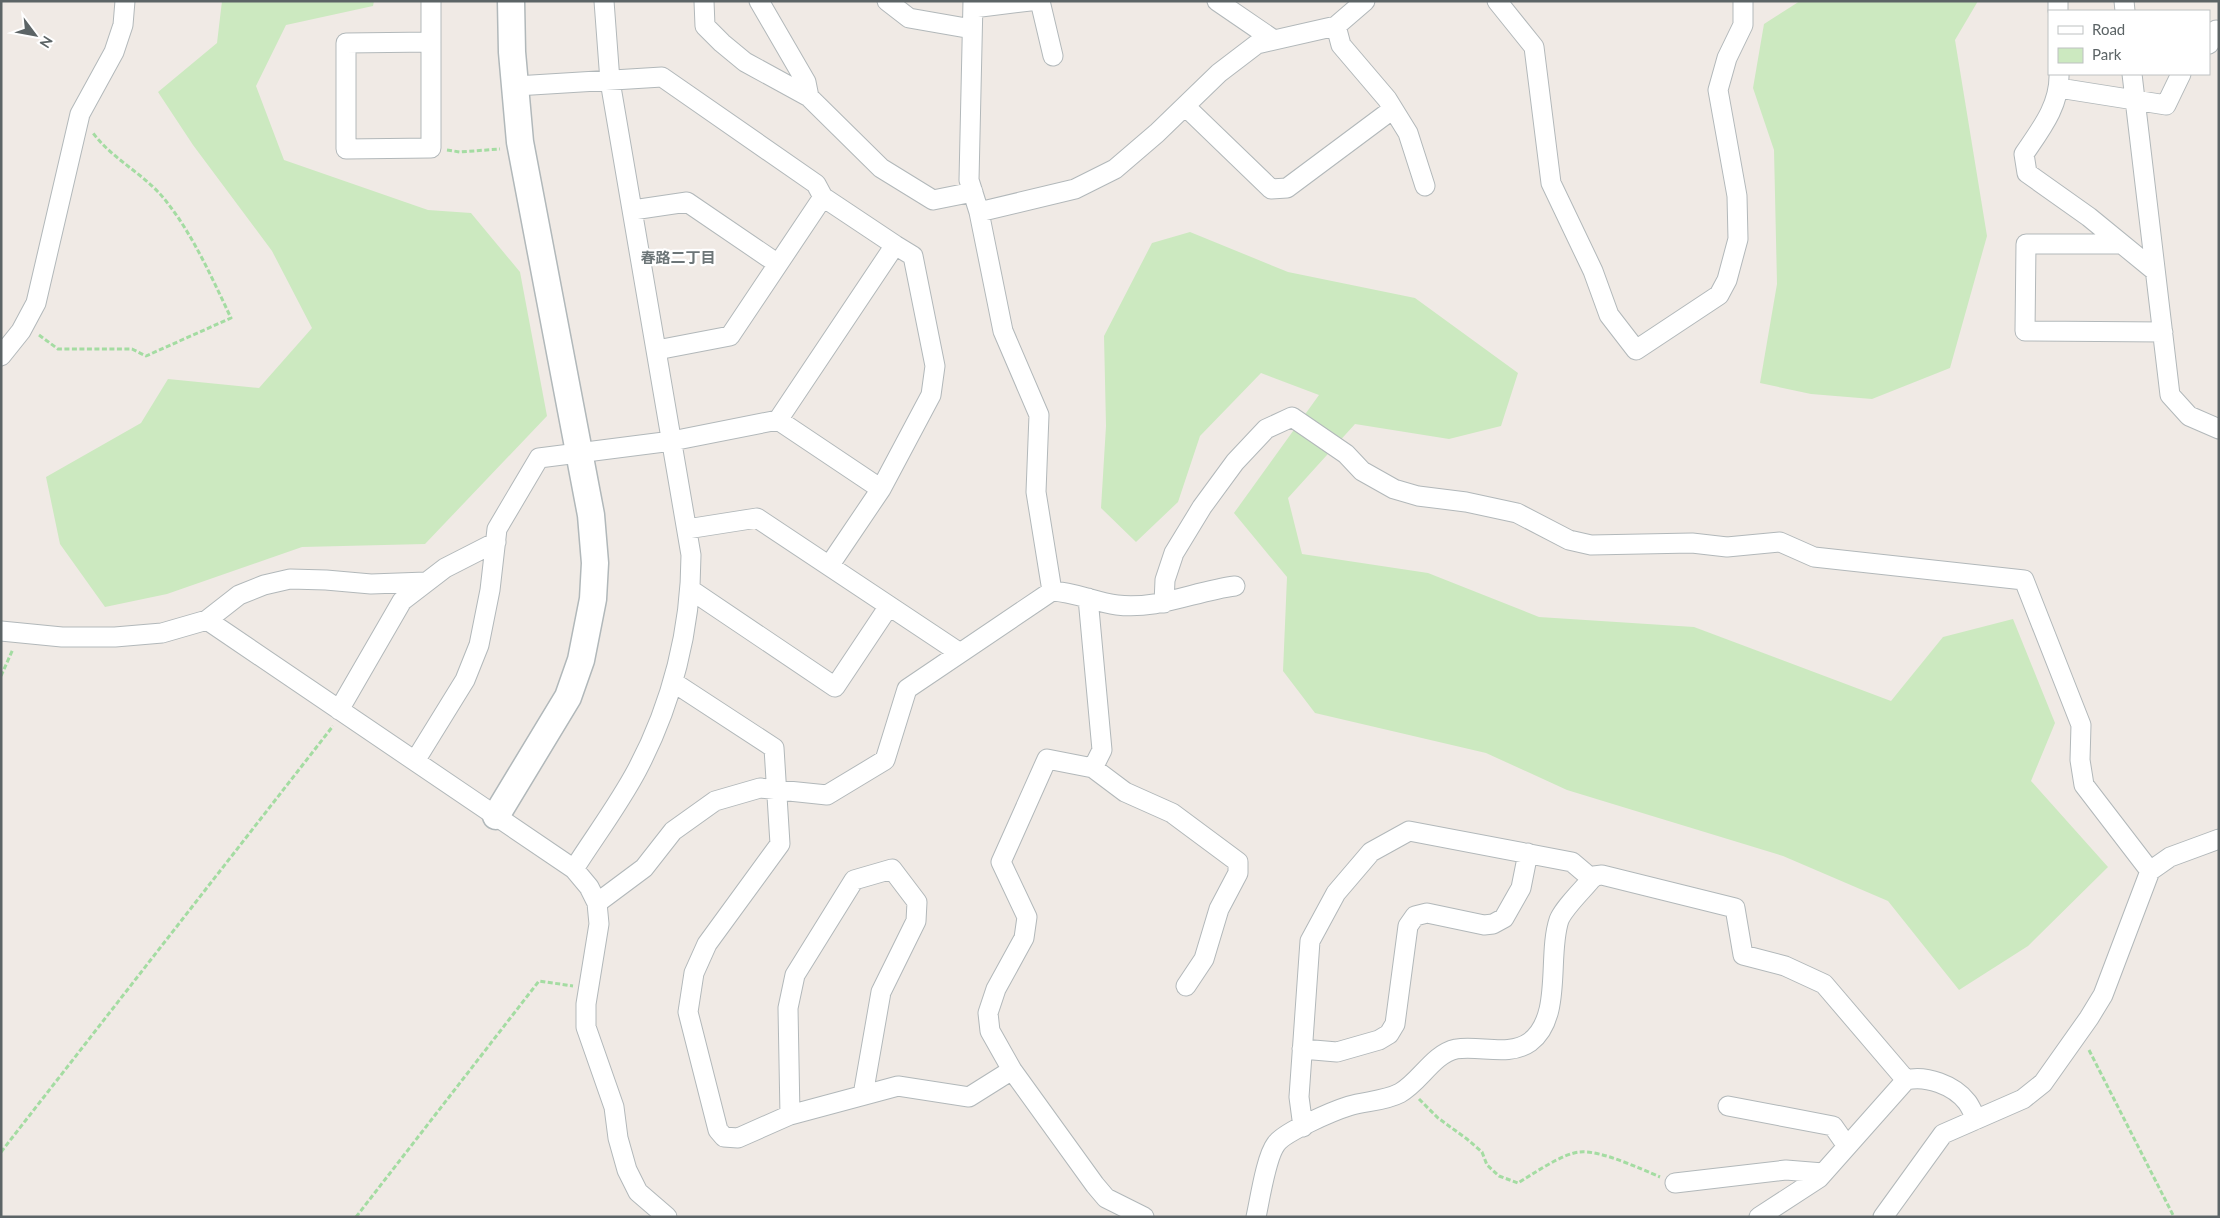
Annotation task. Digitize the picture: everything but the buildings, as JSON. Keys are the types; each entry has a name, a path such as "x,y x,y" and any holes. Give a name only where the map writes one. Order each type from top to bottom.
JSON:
{"street":[{"path":"1,356 25,325 36,304 80,114 114,52 123,25 125,1"},
{"path":"431,1 431,42 431,148 346,149 346,43 431,42"},
{"path":"496,816 568,697 581,660 593,599 595,563 591,515 522,148 512,52 512,1"},
{"path":"574,869 637,771 673,682 685,629 691,590 691,555 687,529 610,80 604,1"},
{"path":"704,1 705,26 722,44 746,62 809,97 881,168 933,200 972,192"},
{"path":"759,1 806,82 809,97"},
{"path":"887,1 909,18 972,29"},
{"path":"1030,1 973,4 968,180 979,212 1003,331 1038,415 1036,492 1052,591"},
{"path":"1040,1 1053,56"},
{"path":"1217,1 1274,40"},
{"path":"979,212 1075,189 1115,169 1157,134 1219,73 1257,44 1336,26 1364,1"},
{"path":"1497,1 1534,48 1551,183 1593,271 1608,315 1636,350 1720,295 1727,280 1738,239 1737,196 1718,90 1727,58 1743,24 1743,1"},
{"path":"1336,26 1341,46 1393,109 1408,133 1426,186"},
{"path":"2132,75 2170,395 2189,416 2219,428"},
{"path":"2155,272 2089,216 2027,172 2024,154 2047,120 2059,81 2135,100 2166,105 2181,75"},
{"path":"516,86 662,77 816,184 823,196 913,256 934,366 932,394 880,489 829,566"},
{"path":"1184,106 1271,189 1287,188 1393,109"},
{"path":"657,350 730,336 823,196"},
{"path":"632,210 687,202 778,264"},
{"path":"415,761 465,680 479,646 490,590 497,528 539,458 672,441 778,420 895,244"},
{"path":"2122,244 2026,244 2025,331 2163,332"},
{"path":"1164,603 1165,580 1174,553 1202,507 1235,462 1266,429 1292,417 1346,454 1362,471 1394,489 1418,496 1466,502 1517,513 1569,540 1591,546 1692,543 1727,547 1780,542 1814,557 2024,580 2081,725 2080,760 2084,785 2150,871"},
{"path":"778,420 880,489"},
{"path":"687,529 757,518 960,653"},
{"path":"341,711 402,601 445,568 496,542"},
{"path":"10,632 62,637 115,637 162,633 207,620 238,595 264,585 290,579 371,584 426,582"},
{"path":"597,903 644,868 673,832 715,801 760,788 827,796 885,760 907,689 1052,591 1064,592 1117,605 1164,603 1217,588 1235,586"},
{"path":"691,590 835,687 889,606"},
{"path":"1088,598 1102,750 1093,768"},
{"path":"207,620 574,869 589,887 597,903 599,924 588,988 586,1027 614,1107 618,1138 627,1170 638,1192 668,1217"},
{"path":"673,682 774,748 780,844 706,944 694,973 688,1012 718,1130 724,1137 738,1138 790,1115 898,1086 969,1097 1012,1070"},
{"path":"1144,1217 1106,1198 1095,1185 1012,1070 990,1031 988,1013 996,989 1024,938 1027,917 1001,862 1047,760 1093,768 1125,792 1172,813 1238,862 1238,873 1219,909 1204,959 1186,986"},
{"path":"1303,1126 1299,1096 1310,941 1336,893 1371,852 1409,830 1572,862 1592,879"},
{"path":"1883,1217 1943,1134 2023,1099 2043,1083 2080,1032 2103,995 2150,871 2170,857 2219,839"},
{"path":"1302,1049 1337,1052 1379,1040 1389,1034 1395,1024 1408,926 1415,916 1427,913 1484,925 1494,924 1504,918 1522,888 1528,853"},
{"path":"790,1115 788,1008 795,975 854,880 892,869 917,902 916,921 882,992 863,1095"},
{"path":"1256,1217 1271,1155 1276,1144 1287,1133 1348,1107 1394,1096 1408,1089 1442,1056 1456,1049 1517,1049 1541,1032 1549,1011 1556,932 1560,917 1594,876 1602,874 1735,908 1743,955 1785,966 1824,984 1906,1080"},
{"path":"1758,1217 1819,1178 1906,1080 1916,1077 1947,1086 1966,1102 1977,1119"},
{"path":"1728,1106 1833,1126 1847,1146"},
{"path":"1675,1184 1786,1170 1824,1173"}],"path":[{"path":"25,325 58,349 132,349 146,356 231,318 202,259 166,201 150,183 104,148 80,114"},
{"path":"431,148 460,152 522,148"},
{"path":"1,676 10,632"},
{"path":"1,1152 341,711"},
{"path":"356,1217 539,981 588,988"},
{"path":"2080,1032 2174,1217"},
{"path":"1408,1089 1438,1118 1482,1152 1487,1164 1499,1176 1518,1182 1557,1160 1580,1152 1601,1155 1634,1166 1675,1184"}],"green space":[{"path":"222,1 374,1 373,6 286,25 256,86 284,160 428,210 471,213 520,272 547,416 425,544 302,547 167,594 105,607 60,544 46,477 141,423 168,379 259,388 312,328 272,251 193,145 158,92 217,43"},
{"path":"1800,1 1978,1 1955,40 1987,236 1950,368 1872,399 1811,394 1760,383 1777,284 1774,150 1753,88 1764,24"},
{"path":"1190,232 1288,272 1415,298 1518,373 1501,426 1449,439 1355,424 1288,498 1302,554 1428,573 1539,617 1694,627 1891,701 1943,637 2013,619 2055,723 2031,781 2108,867 2028,946 1959,990 1888,901 1783,856 1567,790 1486,753 1315,713 1283,671 1287,577 1234,513 1319,395 1261,373 1200,436 1178,502 1136,542 1101,508 1106,426 1104,336 1152,243"}],"district":[{"name":"春路二丁目","path":"678,257"}]}
